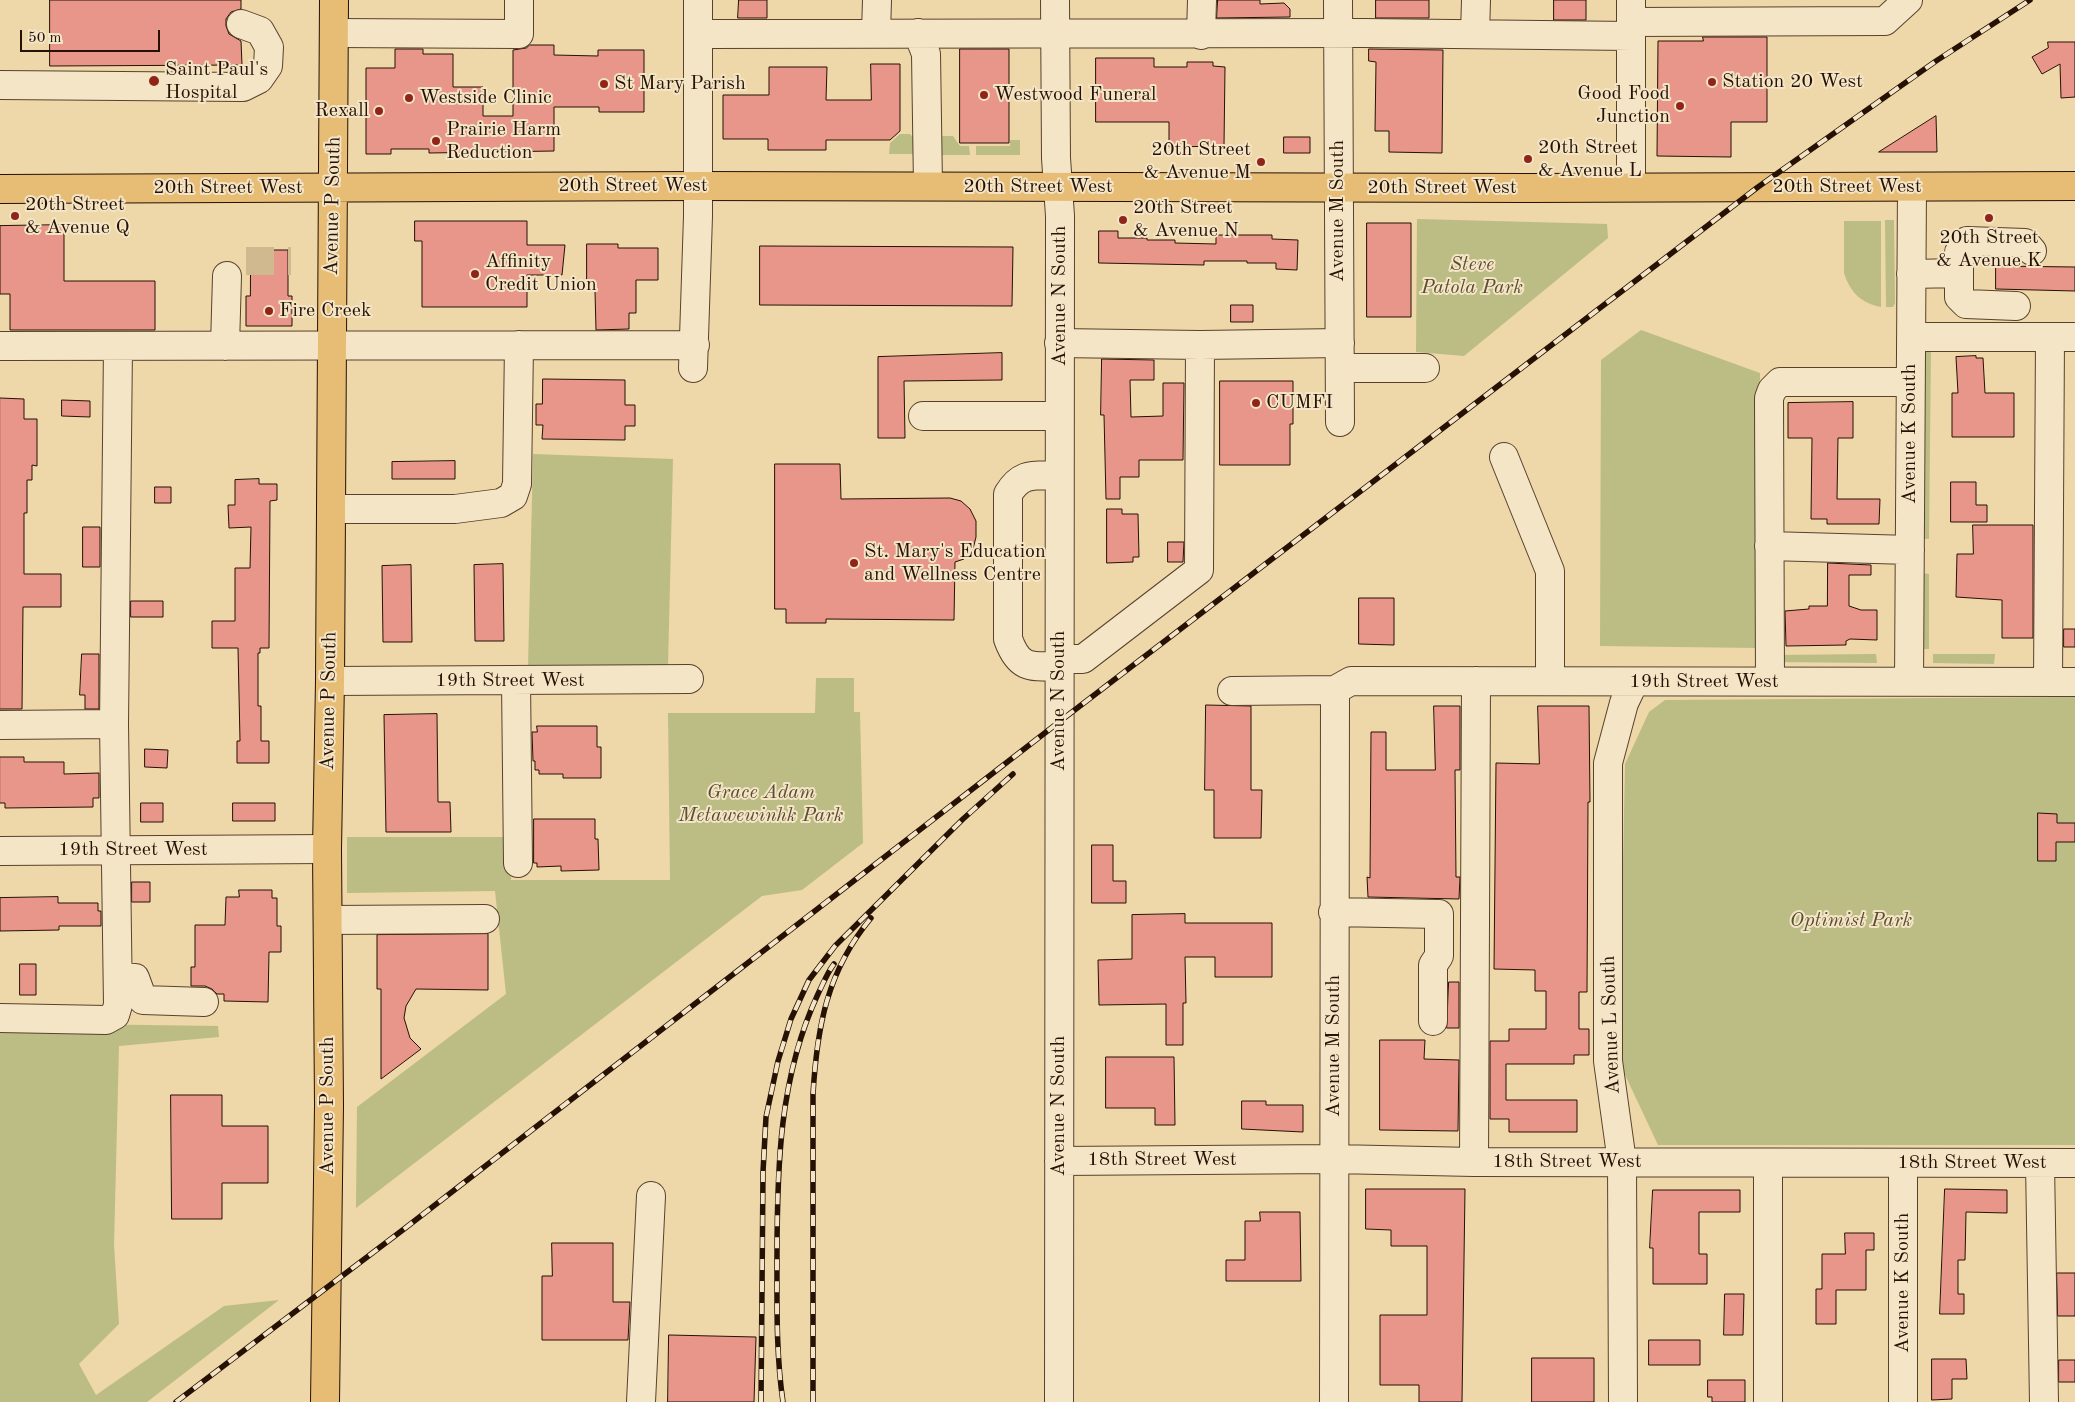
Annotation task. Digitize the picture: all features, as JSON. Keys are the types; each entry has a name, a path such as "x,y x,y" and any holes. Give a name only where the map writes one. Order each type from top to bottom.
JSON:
{"main road":[{"name":"Avenue P South","path":"325,1402 329,1106 327,849 330,681 334,0"},
{"name":"20th Street West","path":"0,189 698,186 2075,186"}],"street":[{"path":"334,33 519,34 519,0"},
{"path":"0,346 519,345 694,356 698,186 698,0"},
{"path":"876,33 877,0"},
{"name":"Avenue N South","path":"1055,0 1060,216 1058,662 1059,1402"},
{"path":"1201,35 1202,0"},
{"name":"Avenue M South","path":"1338,0 1340,422"},
{"path":"1475,34 1476,0"},
{"path":"698,34 1475,34 1630,19 1886,21 1908,0"},
{"path":"1630,19 1630,187"},
{"path":"0,85 131,75 243,87 259,79 268,66 269,47 260,31 241,24"},
{"path":"918,33 926,54 928,186"},
{"name":"Avenue K South","path":"1909,682 1912,187"},
{"path":"2016,306 1966,304 1960,297 1960,252 1967,241 2025,242 2032,251"},
{"path":"1911,274 1959,273"},
{"path":"225,346 227,276"},
{"path":"1911,337 2062,337 2048,682"},
{"path":"1059,343 1200,345 1340,356 1425,368"},
{"path":"331,508 455,509 501,503 513,496 517,484 519,345"},
{"path":"1059,476 1024,476 1015,482 1008,494 1008,639 1014,656 1030,668 1083,659 1199,570 1200,345"},
{"path":"0,1018 106,1020 115,1015 118,1005 114,724 118,346"},
{"path":"1770,681 1769,398 1772,390 1780,382 1910,382"},
{"path":"923,416 1059,416"},
{"path":"1504,457 1550,571 1550,681"},
{"path":"1769,546 1910,550"},
{"name":"19th Street West","path":"330,681 689,679"},
{"path":"516,681 518,863"},
{"name":"19th Street West","path":"1335,690 1351,681 2075,682"},
{"path":"1474,1162 1476,681"},
{"name":"Avenue L South","path":"1623,1402 1622,1162 1608,1061 1608,763 1624,703 1634,682"},
{"path":"1232,691 1335,690"},
{"name":"Avenue M South","path":"1334,1402 1333,912 1335,690"},
{"path":"0,725 114,724"},
{"name":"19th Street West","path":"0,851 327,849"},
{"path":"1333,912 1438,914 1439,956 1433,965 1433,1021"},
{"path":"328,920 485,919"},
{"path":"118,976 135,978 143,1000 204,1002"},
{"name":"18th Street West","path":"1059,1161 1334,1160 1903,1164 2075,1163"},
{"path":"1768,1163 1768,1402"},
{"path":"2040,1163 2044,1402"},
{"name":"Avenue K South","path":"1903,1164 1903,1402"},
{"path":"640,1402 651,1196"}],"green space":[{"path":"900,134 910,134 916,141 917,154 889,154 890,143"},
{"path":"942,136 953,136 960,146 969,146 970,155 935,155 935,142"},
{"path":"1010,140 1020,140 1020,155 976,155 976,146 1010,146"},
{"name":"Steve Patola Park","path":"1417,219 1607,224 1608,238 1464,356 1416,352"},
{"path":"1885,220 1894,220 1895,303 1893,307 1886,307"},
{"path":"1844,221 1881,221 1881,307 1868,303 1857,296 1846,280 1844,273"},
{"path":"1641,330 1760,373 1757,648 1600,646 1601,360"},
{"path":"1931,345 1929,539 1919,539 1920,352"},
{"path":"533,454 673,459 668,666 528,667"},
{"path":"1922,573 1929,574 1929,649 1920,649"},
{"path":"1876,654 1877,663 1775,662 1774,655"},
{"path":"1933,654 1995,654 1994,664 1933,663"},
{"name":"Grace Adam Metawewinhk Park","path":"816,678 854,678 854,712 860,712 863,843 802,890 762,896 356,1208 357,1107 506,994 495,891 347,893 347,837 512,837 511,880 670,880 668,713 815,713"},
{"name":"Optimist Park","path":"2075,697 2075,1145 1658,1145 1619,1062 1625,764 1649,712 1665,700"},
{"path":"0,1023 218,1026 219,1037 119,1046 114,1245 119,1324 79,1364 96,1395 224,1306 279,1300 147,1402 0,1402"}],"building":[{"path":"50,0 241,0 241,9 231,12 226,19 226,26 229,34 241,41 242,65 50,66"},
{"path":"739,0 767,0 767,18 738,18"},
{"path":"1218,0 1260,0 1260,4 1284,3 1290,9 1290,17 1217,18"},
{"path":"1376,0 1429,0 1429,18 1376,18"},
{"path":"1554,0 1586,0 1586,20 1554,20"},
{"name":"Station 20 West","path":"1703,37 1767,37 1767,122 1731,122 1731,157 1657,156 1658,41 1703,41"},
{"path":"2048,42 2075,42 2075,97 2061,98 2060,64 2042,74 2032,57 2048,48"},
{"path":"530,45 554,45 554,55 598,56 598,50 644,50 644,112 599,112 599,107 554,107 554,151 429,153 429,149 391,149 391,154 366,154 366,68 395,68 395,49 423,49 423,54 453,54 453,87 483,87 483,116 513,116 513,50 526,48"},
{"name":"Westwood Funeral","path":"960,49 1009,49 1009,143 960,143"},
{"path":"1369,49 1443,50 1442,153 1389,152 1389,131 1375,131 1376,62 1369,61"},
{"path":"1096,58 1154,58 1154,67 1187,67 1187,62 1213,62 1213,66 1225,67 1224,146 1169,147 1169,122 1096,122"},
{"path":"871,64 900,64 900,131 890,140 826,140 826,150 768,150 768,139 723,139 723,95 769,95 769,67 827,67 826,100 871,100"},
{"path":"1936,116 1937,152 1879,152"},
{"path":"1284,137 1310,137 1310,153 1284,153"},
{"name":"Affinity Credit Union","path":"415,221 527,221 527,245 565,245 562,275 527,275 527,307 422,307 422,241 415,241"},
{"path":"1367,223 1411,223 1411,317 1367,317"},
{"path":"64,225 64,281 155,281 155,330 10,330 10,294 0,294 0,226"},
{"path":"1099,231 1118,231 1118,238 1175,240 1175,243 1216,244 1216,235 1272,235 1272,239 1298,240 1297,270 1276,269 1276,263 1247,263 1247,261 1204,261 1204,265 1099,263"},
{"path":"587,244 618,244 618,248 658,248 658,280 636,280 636,313 629,313 629,329 596,330 595,291 587,291"},
{"path":"760,246 1013,247 1012,306 760,305"},
{"path":"251,250 288,250 288,296 292,296 292,326 246,326 246,296 250,296"},
{"path":"1996,266 2075,267 2075,291 1996,289"},
{"path":"1231,305 1253,305 1253,322 1231,322"},
{"path":"1002,353 1002,380 904,381 905,438 878,438 878,357"},
{"path":"1976,356 1976,358 1983,358 1985,393 2014,393 2014,437 1952,437 1952,393 1958,393 1956,357"},
{"path":"1102,359 1154,360 1154,380 1130,380 1131,417 1163,416 1163,383 1184,383 1183,460 1139,460 1139,477 1120,477 1120,499 1106,499 1104,415 1101,415"},
{"path":"543,379 625,380 625,405 635,405 635,426 625,426 625,440 542,439 543,425 536,425 536,404 542,404"},
{"name":"CUMFI","path":"1220,381 1293,381 1293,424 1290,424 1290,465 1220,465"},
{"path":"0,398 24,399 24,419 37,419 37,466 32,465 32,480 27,480 27,513 24,513 24,574 61,574 61,607 23,607 22,709 0,709"},
{"path":"62,400 90,401 90,417 62,416"},
{"path":"1853,402 1853,438 1838,438 1837,499 1880,499 1879,524 1827,524 1827,519 1811,519 1812,438 1788,438 1788,403"},
{"path":"455,461 455,479 392,479 392,462"},
{"path":"775,464 840,464 841,499 950,498 961,501 970,509 976,521 976,537 973,549 964,559 955,562 954,620 826,619 826,623 786,623 786,609 775,609"},
{"path":"259,479 259,484 277,484 277,500 270,501 269,648 260,648 260,653 258,653 258,706 261,706 261,741 269,741 269,763 237,763 237,741 240,741 238,648 212,648 212,621 235,621 235,568 250,568 251,527 229,528 228,505 235,505 235,480"},
{"path":"1951,482 1976,482 1976,505 1987,505 1987,522 1951,522"},
{"path":"155,487 171,487 171,503 155,503"},
{"path":"1107,509 1122,509 1122,514 1138,514 1139,557 1133,557 1133,562 1107,563"},
{"path":"1973,525 2033,525 2033,638 2002,638 2002,600 1956,597 1957,554 1973,554"},
{"path":"83,527 100,527 100,567 83,567"},
{"path":"1168,542 1184,542 1183,562 1168,562"},
{"path":"1828,563 1871,565 1871,575 1849,575 1849,606 1861,610 1877,610 1877,640 1850,639 1846,641 1846,645 1786,646 1785,611 1809,609 1809,606 1827,606"},
{"path":"503,564 504,641 475,641 474,565"},
{"path":"411,565 412,642 383,642 382,566"},
{"path":"1359,598 1394,598 1394,645 1359,644"},
{"path":"131,601 163,601 163,617 131,617"},
{"path":"2064,629 2075,629 2075,647 2064,647"},
{"path":"82,654 99,654 99,709 85,709 85,695 80,695"},
{"path":"1206,705 1251,706 1251,790 1262,790 1261,838 1214,838 1214,790 1205,790"},
{"path":"1434,706 1460,706 1460,770 1455,770 1456,877 1460,877 1459,899 1368,897 1367,877 1370,878 1371,732 1386,732 1386,770 1435,770"},
{"path":"1538,706 1589,706 1590,802 1588,802 1587,992 1579,992 1579,1029 1589,1029 1589,1055 1574,1055 1574,1064 1506,1064 1506,1100 1577,1100 1577,1132 1509,1132 1509,1119 1490,1119 1490,1041 1509,1041 1509,1029 1546,1029 1546,991 1535,991 1535,970 1494,969 1496,763 1539,764"},
{"path":"437,714 438,802 450,802 451,832 386,832 384,715"},
{"path":"537,726 597,726 597,747 601,747 601,778 563,778 563,774 539,774 539,770 535,770 535,761 533,761 532,732 537,732"},
{"path":"145,749 168,750 167,768 145,767"},
{"path":"0,757 24,757 24,762 64,762 64,774 99,773 99,798 93,798 93,807 5,808 5,803 0,803"},
{"path":"141,803 163,803 163,822 141,822"},
{"path":"233,803 275,803 275,821 233,821"},
{"path":"2038,813 2057,814 2057,823 2075,823 2075,842 2056,842 2056,861 2038,861"},
{"path":"534,819 595,819 595,839 598,839 599,870 561,871 561,866 537,867 537,863 534,863"},
{"path":"1092,845 1113,845 1113,881 1126,881 1126,903 1092,903"},
{"path":"132,882 150,882 150,902 132,902"},
{"path":"239,890 272,890 272,898 277,898 277,926 281,926 281,952 269,952 268,1002 224,1001 224,994 217,994 205,986 191,986 191,967 195,967 195,925 225,925 226,897 239,897"},
{"path":"58,897 58,903 98,903 98,911 101,911 101,926 59,926 59,930 0,931 0,898"},
{"path":"1185,914 1185,923 1272,923 1272,977 1215,977 1215,957 1185,957 1186,1003 1183,1003 1183,1045 1166,1045 1166,1004 1099,1005 1098,960 1132,959 1132,915"},
{"path":"488,934 488,990 416,989 406,1006 404,1018 410,1038 421,1049 381,1079 381,989 377,989 377,935"},
{"path":"20,964 36,964 36,995 20,995"},
{"path":"1449,982 1459,982 1459,1028 1447,1028"},
{"path":"1380,1040 1425,1040 1424,1059 1459,1060 1458,1131 1380,1130"},
{"path":"1106,1057 1174,1057 1175,1125 1155,1125 1155,1108 1106,1108"},
{"path":"171,1095 222,1095 222,1126 268,1126 268,1183 222,1183 222,1219 172,1219"},
{"path":"1242,1101 1266,1101 1266,1105 1303,1105 1303,1132 1242,1129"},
{"path":"1366,1189 1465,1189 1462,1402 1419,1402 1419,1385 1380,1385 1380,1315 1427,1315 1427,1246 1391,1246 1391,1230 1366,1229"},
{"path":"1945,1189 2007,1190 2007,1213 1966,1212 1965,1260 1958,1260 1958,1294 1964,1294 1964,1314 1940,1314"},
{"path":"1653,1190 1740,1190 1740,1212 1699,1212 1699,1254 1707,1254 1707,1284 1653,1284 1653,1248 1650,1248"},
{"path":"1260,1212 1300,1212 1301,1281 1226,1281 1226,1260 1245,1260 1245,1221 1260,1221"},
{"path":"1845,1233 1874,1233 1874,1250 1866,1250 1866,1290 1836,1290 1836,1324 1816,1324 1816,1289 1822,1289 1822,1254 1845,1254"},
{"path":"552,1243 613,1243 613,1302 630,1302 628,1340 542,1340 542,1276 552,1276"},
{"path":"2057,1273 2075,1273 2075,1316 2058,1316"},
{"path":"1725,1294 1744,1294 1743,1335 1724,1335"},
{"path":"669,1335 756,1337 754,1402 668,1402"},
{"path":"1649,1340 1700,1340 1700,1365 1649,1365"},
{"path":"1532,1358 1594,1358 1594,1402 1532,1402"},
{"path":"1932,1359 1966,1359 1967,1379 1952,1379 1952,1399 1932,1400"},
{"path":"2059,1360 2075,1360 2075,1382 2059,1382"},
{"path":"1708,1380 1745,1380 1745,1402 1712,1402 1712,1397 1708,1397"}],"tunnel":[{"path":"246,261 291,261"}],"railway":[{"path":"176,1402 404,1229 1059,722 1758,187 1936,61 2030,0"},
{"path":"761,1402 763,1172 766,1117 778,1061 791,1019 809,980 835,946 963,819 1013,774"},
{"path":"813,1402 813,1094 815,1069 822,1023 834,979 856,938 871,918"},
{"path":"783,1402 778,1348 777,1294 778,1190 783,1123 795,1058 805,1025 823,982 834,964"}],"place":[{"name":"Saint Paul's Hospital","path":"154,81"},
{"name":"Station 20 West","path":"1712,82"},
{"name":"St Mary Parish","path":"604,84"},
{"name":"Westwood Funeral","path":"984,95"},
{"name":"Westside Clinic","path":"409,98"},
{"name":"Good Food Junction","path":"1680,106"},
{"name":"Rexall","path":"379,111"},
{"name":"Prairie Harm Reduction","path":"436,141"},
{"name":"20th Street & Avenue L","path":"1528,159"},
{"name":"20th Street & Avenue M","path":"1261,162"},
{"name":"20th Street & Avenue Q","path":"15,216"},
{"name":"20th Street & Avenue K","path":"1989,218"},
{"name":"20th Street & Avenue N","path":"1123,220"},
{"name":"Affinity Credit Union","path":"475,274"},
{"name":"Fire Creek","path":"269,311"},
{"name":"CUMFI","path":"1256,403"},
{"name":"St. Mary's Education and Wellness Centre","path":"854,563"}]}
